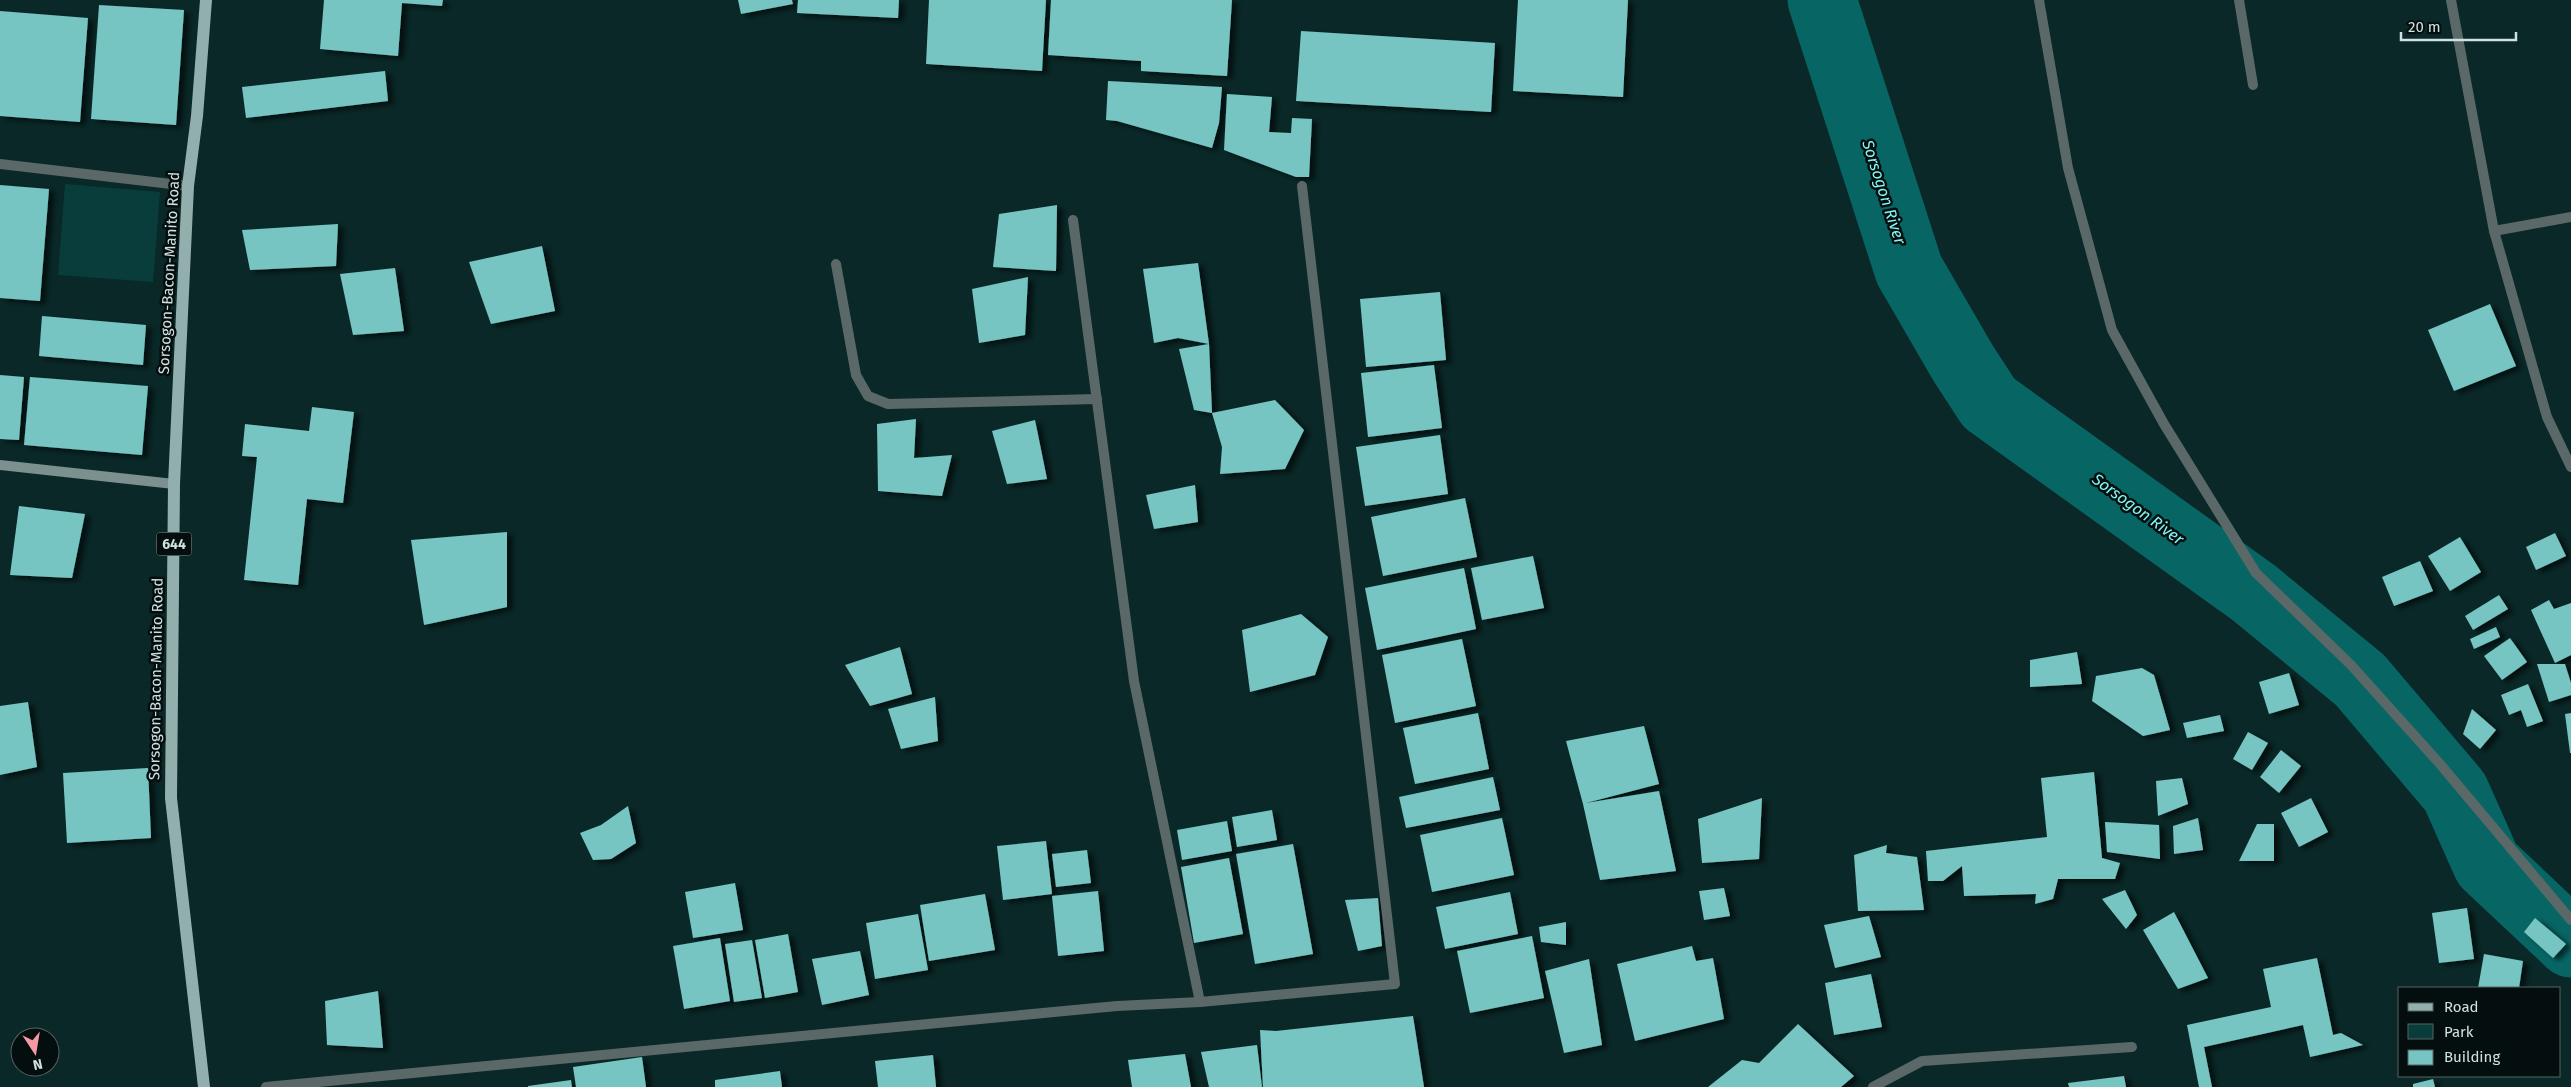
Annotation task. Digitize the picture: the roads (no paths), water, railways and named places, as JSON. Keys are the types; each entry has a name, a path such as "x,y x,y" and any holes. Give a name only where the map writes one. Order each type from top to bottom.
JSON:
{"main road":[{"name":"Sorsogon-Bacon-Manito Road","path":"204,1087 171,798 174,484 188,186 197,116 206,0"}],"street":[{"path":"2040,0 2068,168 2112,330 2164,424 2256,573 2351,665 2440,764 2571,920"},
{"path":"2239,0 2253,85"},
{"path":"2451,0 2494,231 2547,417 2571,467"},
{"path":"0,164 188,186"},
{"path":"266,1087 1117,1006 1200,1002 1395,984 1302,186"},
{"path":"2494,231 2571,218"},
{"path":"1073,220 1134,680 1200,1002"},
{"path":"836,264 856,375 868,396 888,404 1097,399"},
{"path":"0,464 174,484"},
{"path":"1873,1087 1922,1061 2132,1047"}],"waterway":[{"name":"Sorsogon River","path":"1822,0 1909,270 1963,363 1989,403 2254,593 2360,680 2455,792 2487,864 2571,943"}]}
